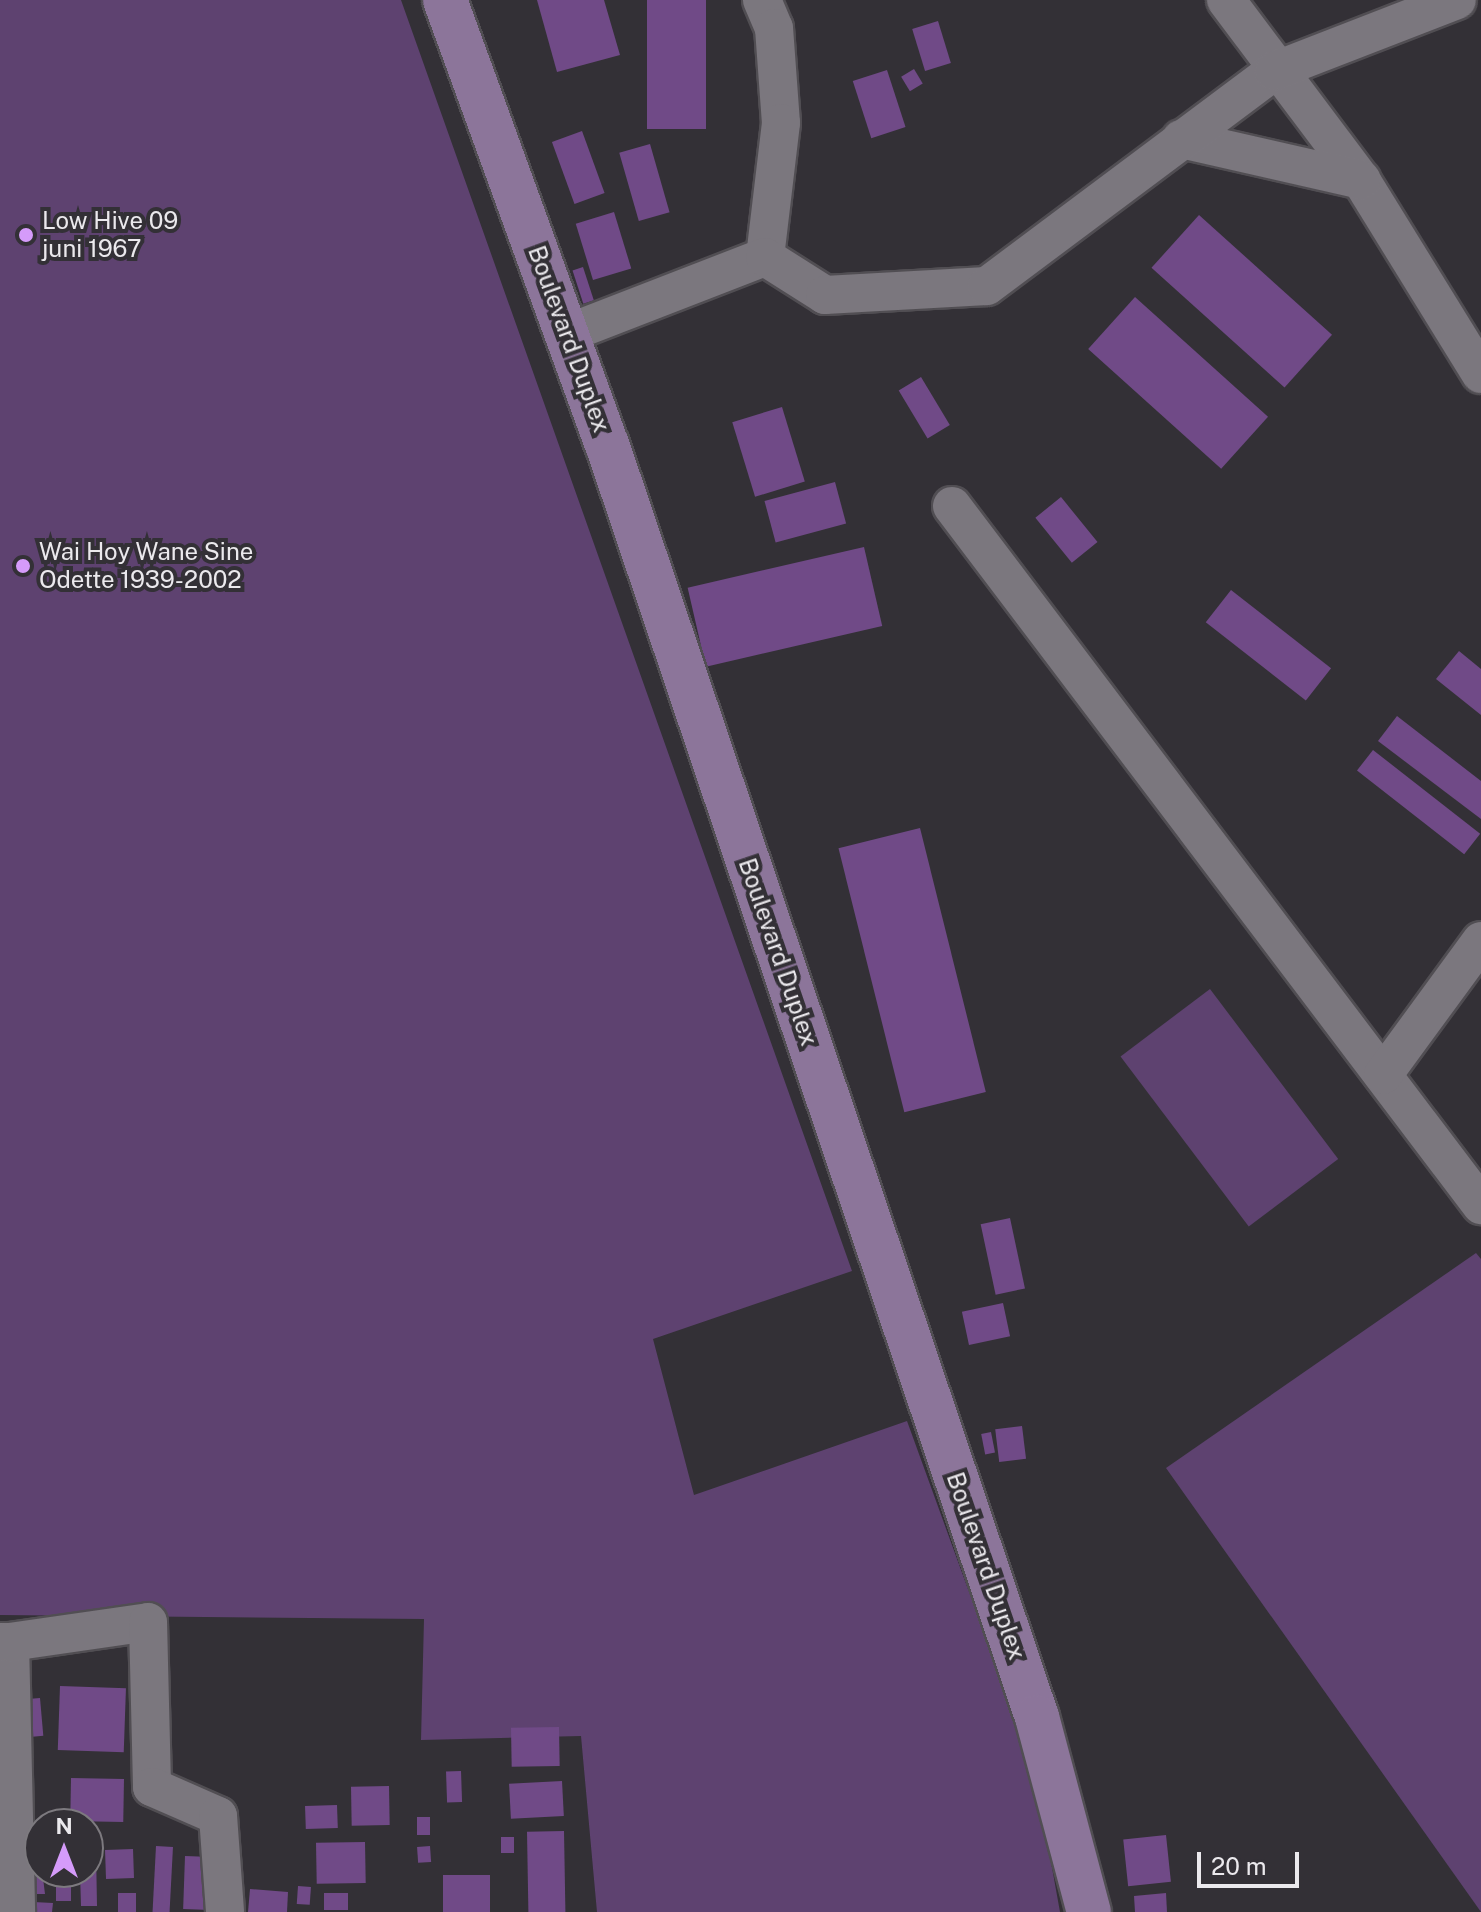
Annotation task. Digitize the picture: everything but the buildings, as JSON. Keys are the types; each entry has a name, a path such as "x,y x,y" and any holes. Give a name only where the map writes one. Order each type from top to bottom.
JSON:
{"main road":[{"name":"Boulevard Duplex","path":"445,0 566,334 1032,1703 1089,1912"}],"street":[{"path":"762,0 774,28 781,123 765,257"},
{"path":"1226,0 1282,68 1361,180 1481,374"},
{"path":"765,257 825,295 987,286 1181,139 1282,68 1457,0"},
{"path":"1181,139 1361,180"},
{"path":"566,334 765,257"},
{"path":"952,506 1481,1205"},
{"path":"1383,1075 1481,941"},
{"path":"16,1912 5,1642 148,1622 152,1787 218,1816 225,1912"}],"shaded area":[{"path":"0,0 401,0 852,1271 653,1339 694,1495 907,1421 1014,1716 1042,1812 1060,1912 597,1912 581,1736 421,1740 424,1619 0,1615"},
{"path":"1210,989 1338,1159 1249,1227 1121,1056"},
{"path":"1476,1253 1481,1259 1481,1912 1166,1468"}],"place":[{"name":"Low Hive 09 juni 1967","path":"26,235"},
{"name":"Wai Hoy Wane Sine Odette 1939-2002","path":"23,566"}]}
